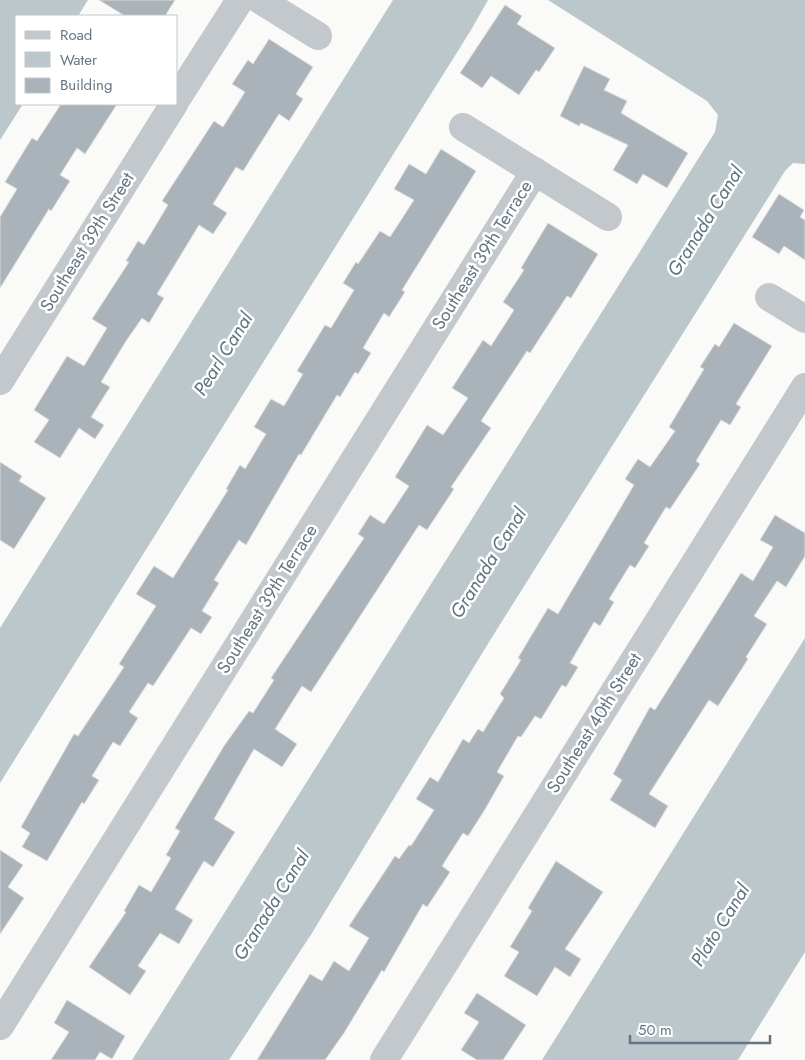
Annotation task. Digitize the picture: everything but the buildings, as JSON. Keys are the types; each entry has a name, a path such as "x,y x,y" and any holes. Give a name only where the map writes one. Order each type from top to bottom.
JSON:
{"street":[{"path":"178,97 240,0"},
{"path":"260,0 318,36"},
{"name":"Southeast 39th Street","path":"0,381 173,105"},
{"name":"Southeast 39th Terrace","path":"463,127 608,217"},
{"name":"Southeast 39th Terrace","path":"0,1026 535,172"},
{"path":"770,297 805,319"},
{"name":"Southeast 40th Street","path":"384,1060 805,387"}],"water":[{"path":"0,0 88,0 79,15 15,15 15,105 22,105 0,140"},
{"name":"Pearl Canal","path":"393,0 488,0 0,783 0,628"},
{"name":"Granada Canal","path":"548,0 805,0 805,164 793,163 785,171 489,642 312,933 229,1060 132,1060 715,132 718,115 707,101"},
{"name":"Plato Canal","path":"805,638 805,952 738,1060 542,1060"}]}
